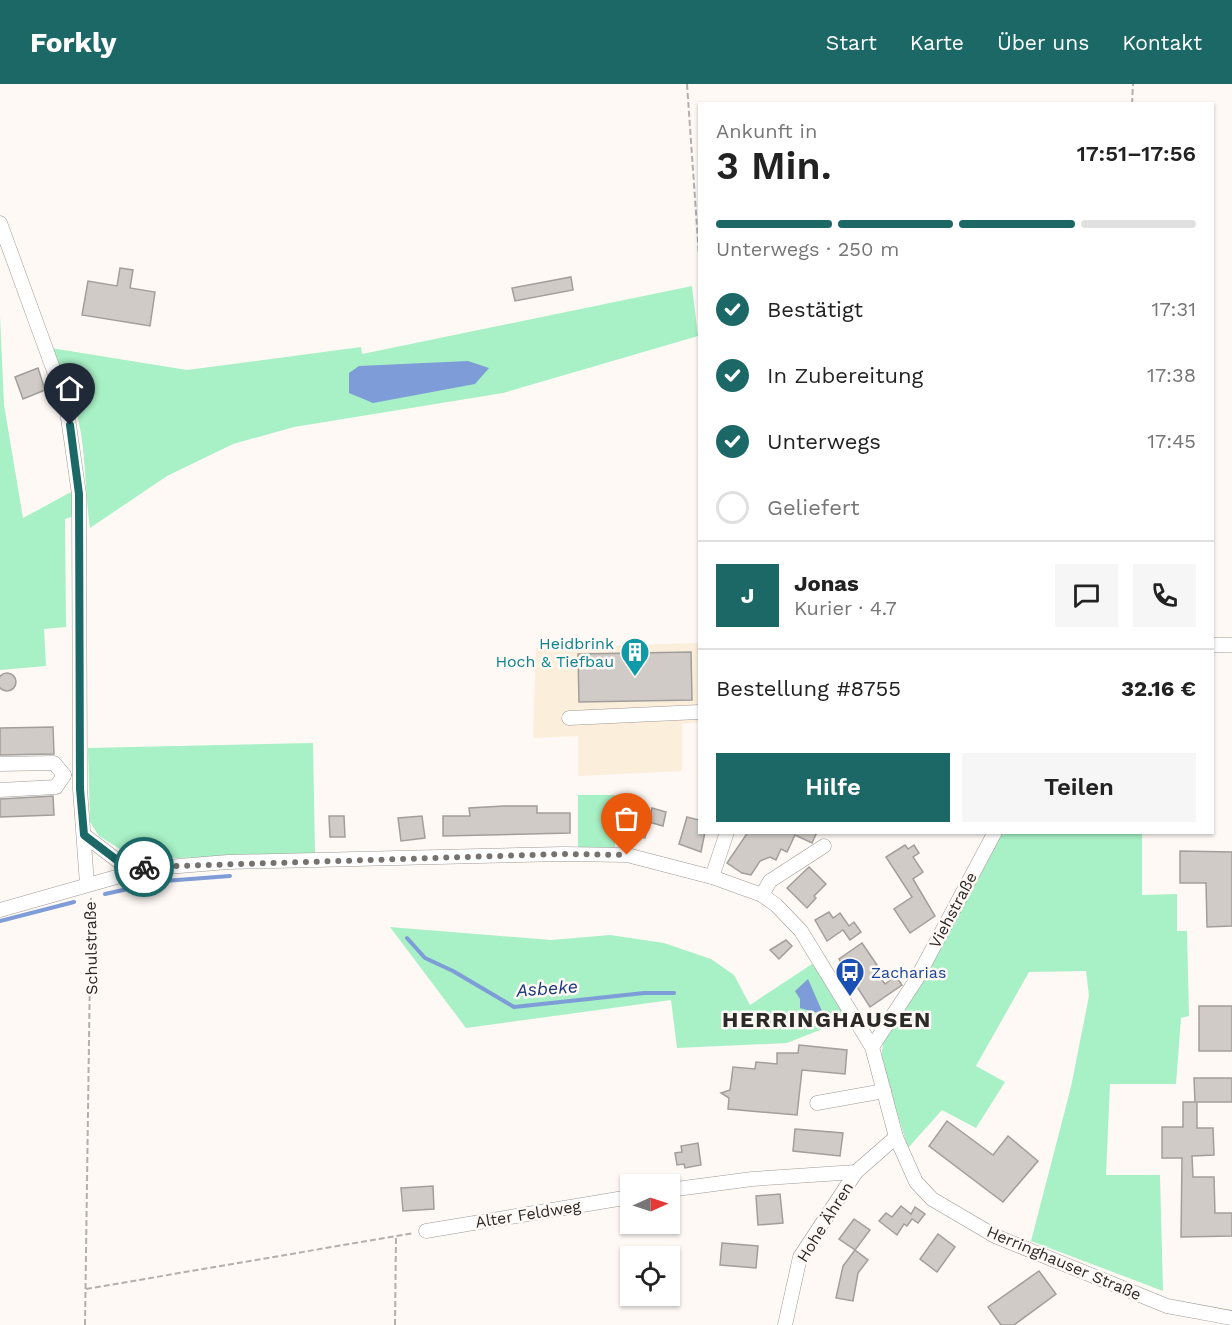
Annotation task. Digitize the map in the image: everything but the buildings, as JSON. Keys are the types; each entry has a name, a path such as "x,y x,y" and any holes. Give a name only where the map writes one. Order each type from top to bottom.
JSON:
{"street":[{"name":"Schulstraße","path":"0,223 4,250 66,404 74,447 79,494 80,775 87,884"},
{"path":"1214,645 1232,645"},
{"path":"569,718 698,712"},
{"path":"0,764 54,762 64,775"},
{"path":"18,764 18,789"},
{"path":"64,775 80,775"},
{"path":"0,790 56,788 64,775"},
{"path":"712,877 727,834"},
{"name":"Viehstraße","path":"872,1047 916,980 994,834"},
{"name":"Herringhauser Straße","path":"84,835 122,864 155,868"},
{"path":"762,895 770,880 824,846"},
{"name":"Herringhauser Straße","path":"0,910 87,884 155,868 228,862 563,854 627,855 712,877 762,895 776,905 801,931 872,1047 896,1137 916,1182 932,1198 995,1236 1167,1306 1232,1318"},
{"path":"817,1103 884,1091"},
{"name":"Hohe Ähren","path":"785,1325 800,1257 856,1172 896,1137"},
{"path":"680,1189 752,1179 856,1172"},
{"name":"Alter Feldweg","path":"426,1231 620,1199"}],"path":[{"path":"687,84 698,242"},
{"path":"1132,102 1133,84"},
{"name":"Schulstraße","path":"86,1325 93,905 87,884"},
{"path":"86,1289 426,1231"},
{"path":"395,1325 396,1236"}],"shaded area":[{"path":"698,643 698,722 682,724 682,771 578,776 578,736 533,738 536,648"}],"green space":[{"path":"692,286 698,336 503,393 294,427 233,444 167,476 90,528 78,419 69,390 51,348 187,370 361,347 362,354"},
{"path":"0,316 4,405 23,518 73,491 74,516 65,519 66,627 44,629 46,666 0,670"},
{"path":"313,743 315,854 177,858 131,856 99,836 90,822 88,748"},
{"path":"578,795 615,795 615,849 578,849"},
{"path":"999,834 1142,834 1142,895 1177,894 1177,931 1187,931 1189,1016 1181,1018 1176,1084 1110,1084 1106,1175 1160,1175 1163,1291 1031,1241 1071,1087 1089,996 1086,971 1029,972 976,1066 1005,1082 976,1128 942,1110 908,1148 881,1060 884,1035"},
{"path":"390,927 551,940 610,935 664,943 711,959 734,975 750,1005 812,964 850,1018 787,1043 677,1048 671,1000 466,1028"}],"water":[{"path":"468,361 489,368 475,384 373,403 349,393 349,373 359,366"},
{"path":"808,979 822,1011 818,1013 800,1008 800,999 795,991"}],"waterway":[{"name":"Asbeke","path":"105,894 164,881 230,876"},
{"name":"Asbeke","path":"0,921 74,902"},
{"name":"Asbeke","path":"407,938 425,958 453,971 514,1007 644,993 674,993"}],"way so far":[{"path":"144,867 228,862 563,854 627,855"}],"place":[{"name":"Heidbrink Hoch & Tiefbau","path":"635,678"},
{"name":"Zacharias","path":"850,998"}],"district":[{"name":"HERRINGHAUSEN","path":"827,1019"}],"route":[{"path":"70,425 79,494 80,789 84,835 122,864 144,867"}]}
